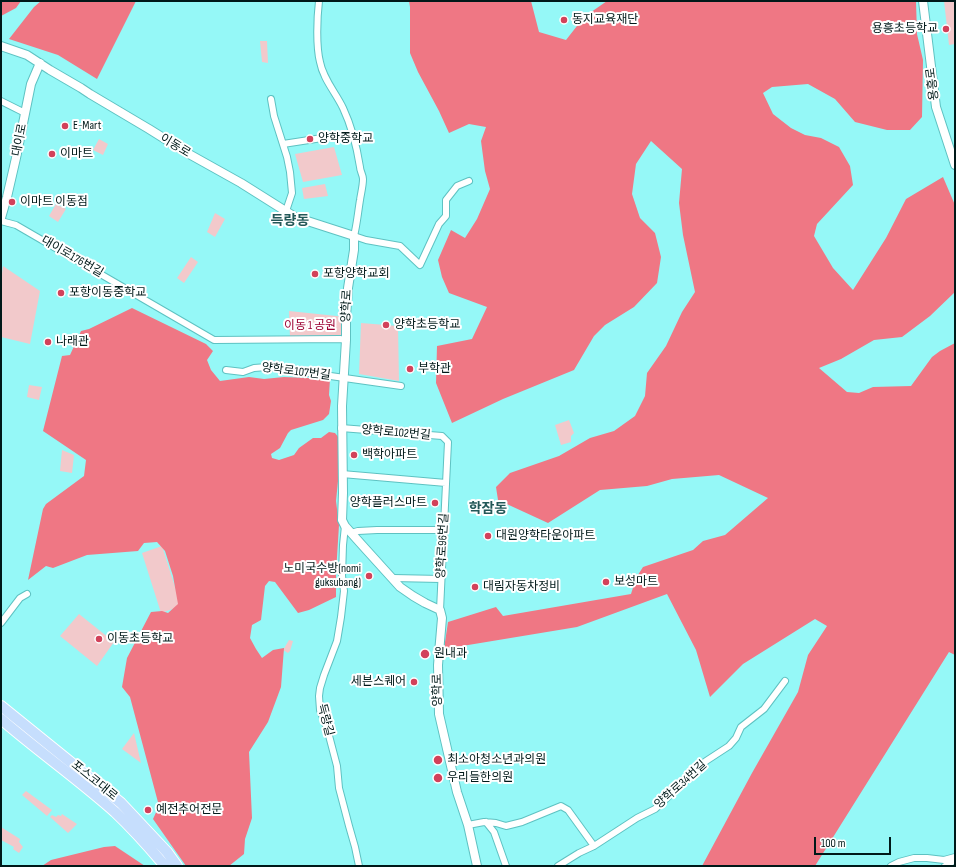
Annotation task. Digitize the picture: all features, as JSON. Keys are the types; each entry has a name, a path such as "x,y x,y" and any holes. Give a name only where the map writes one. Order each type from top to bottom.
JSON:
{"main road":[{"name":"포스코대로","path":"1,706 120,803 149,832 166,852 169,864"},
{"name":"포스코대로","path":"1,719 85,787 169,864"}],"street":[{"name":"양학로","path":"319,1 318,47 320,63 327,79 344,108 363,177 358,219 354,236 354,250 348,288 346,317 342,428 342,520 348,529"},
{"name":"용흥로","path":"923,1 936,107 955,165"},
{"name":"이동로","path":"1,46 24,53 295,217 354,236"},
{"name":"대이로","path":"1,220 16,158 32,80 40,63"},
{"path":"271,99 274,116 287,157 292,193 286,211"},
{"path":"1,102 25,113"},
{"path":"283,144 335,136"},
{"path":"354,236 366,240 400,246 420,265 439,224 446,216 446,200 457,186 469,181"},
{"name":"대이로176번길","path":"1,220 16,225 214,340 346,340"},
{"name":"양학로107번길","path":"226,370 243,372 254,368 267,367 401,386"},
{"name":"양학로102번길","path":"342,428 442,436 448,442"},
{"name":"양학로96번길","path":"440,610 448,442"},
{"path":"342,474 446,482"},
{"path":"348,529 358,531 444,530"},
{"path":"348,529 400,587 413,596 440,610"},
{"name":"득량길","path":"348,529 343,545 342,576 344,591 337,641 324,675 319,696 320,710 327,728 337,766 339,788 359,866"},
{"path":"393,578 441,579"},
{"path":"1,623 20,598 26,594"},
{"name":"양학로","path":"440,610 442,618 438,665 439,714 457,792 468,825 477,866"},
{"name":"양학로34번길","path":"558,866 594,846 637,818 656,809 706,762 729,746 736,738 741,727 764,709 784,681"},
{"path":"468,825 486,822 506,826 522,822 561,806 568,810 594,846"},
{"path":"486,822 494,832 506,866"},
{"path":"891,866 914,858 944,860 955,859"},
{"path":"945,866 955,859"},
{"path":"899,862 909,866"}],"green space":[{"path":"944,1 955,1 955,44 949,45"},
{"path":"260,41 267,41 268,63 262,62"},
{"path":"99,139 108,144 103,155 93,150"},
{"path":"334,147 342,175 303,182 295,154"},
{"path":"325,184 328,196 304,199 302,188"},
{"path":"56,204 66,209 58,222 49,216"},
{"path":"215,213 225,219 215,237 207,232"},
{"path":"191,257 198,262 184,283 177,278"},
{"path":"3,266 40,291 30,344 1,337 1,280"},
{"name":"이동 1 공원","path":"289,311 346,317 346,340 290,338"},
{"path":"361,323 398,326 399,381 359,374"},
{"path":"29,385 42,387 39,400 27,397"},
{"path":"569,420 574,433 571,436 571,442 561,445 555,425"},
{"path":"62,450 74,455 72,473 60,471"},
{"path":"162,546 181,606 161,613 142,553"},
{"path":"79,614 114,642 97,666 60,636"},
{"path":"289,640 293,641 288,653 283,650"},
{"path":"134,733 141,763 122,749"},
{"path":"26,791 52,810 47,816 22,795"},
{"path":"62,814 77,824 68,833 50,817 52,815 56,817 58,815 61,816"},
{"path":"1,827 20,839 19,842 23,847 19,853 13,849 14,847 1,840"}],"shaded area":[{"path":"1,1 21,1 16,8 1,16"},
{"path":"41,1 136,1 97,79 58,55 9,39 34,7"},
{"path":"409,1 531,1 539,32 566,40 584,17 607,1 916,1 917,34 923,60 922,117 910,130 887,130 855,122 835,99 808,84 772,87 763,93 773,114 791,128 805,135 821,138 839,147 850,166 853,185 817,224 814,236 833,268 853,290 886,238 906,199 943,177 955,205 955,292 930,316 902,337 874,340 841,359 819,368 847,392 859,393 873,387 911,386 932,357 955,343 955,655 949,652 815,866 702,866 798,692 808,655 827,626 815,619 743,664 710,697 696,650 667,594 577,627 444,649 448,622 496,607 503,616 631,594 636,578 643,567 693,550 703,541 725,535 768,498 719,475 672,479 647,486 600,490 548,523 498,500 496,487 510,473 559,456 590,438 614,431 635,416 645,396 647,373 666,346 682,312 695,292 683,235 679,203 682,169 651,141 636,164 632,194 640,218 655,233 661,257 657,283 634,307 605,325 594,336 574,370 503,399 452,423 436,383 437,346 472,339 487,307 449,293 442,277 438,260 451,230 465,238 477,219 490,189 485,171 481,141 486,127 469,124 449,133 410,53"},
{"path":"132,308 206,344 213,351 207,360 211,370 220,381 249,377 264,379 284,377 330,379 329,395 331,401 329,414 323,420 291,430 280,448 271,454 272,458 279,460 294,455 299,448 313,438 321,438 329,432 335,433 339,438 339,471 336,501 339,525 336,597 309,610 298,613 275,582 269,581 265,586 261,620 252,625 250,638 262,658 273,650 284,648 281,687 268,722 249,752 252,818 245,839 244,854 229,866 186,866 153,819 159,806 130,697 122,687 127,658 151,612 162,611 168,613 178,604 173,576 165,551 157,542 144,543 138,551 87,555 53,568 46,566 28,580 43,509 46,504 84,476 86,460 43,431 62,356 70,355 81,331 89,329"},
{"path":"115,846 145,866 42,866 51,860 104,847"}],"place":[{"name":"동지교육재단","path":"564,20"},
{"name":"용흥초등학교","path":"946,29"},
{"name":"E-Mart","path":"65,126"},
{"name":"양학중학교","path":"310,139"},
{"name":"이마트","path":"52,154"},
{"name":"이마트 이동점","path":"12,202"},
{"name":"포항양학교회","path":"315,274"},
{"name":"포항이동중학교","path":"61,293"},
{"name":"양학초등학교","path":"386,325"},
{"name":"나래관","path":"48,342"},
{"name":"부학관","path":"410,369"},
{"name":"백학아파트","path":"354,455"},
{"name":"양학플러스마트","path":"435,503"},
{"name":"대원양학타운아파트","path":"488,536"},
{"name":"노미국수방(nomi guksubang)","path":"369,576"},
{"name":"보성마트","path":"606,582"},
{"name":"대림자동차정비","path":"475,587"},
{"name":"이동초등학교","path":"99,639"},
{"name":"원내과","path":"425,654"},
{"name":"세븐스퀘어","path":"414,682"},
{"name":"최소아청소년과의원","path":"438,760"},
{"name":"우리들한의원","path":"438,778"},
{"name":"예전추어전문","path":"148,810"}],"district":[{"name":"득량동","path":"290,221"},
{"name":"학잠동","path":"488,509"}]}
